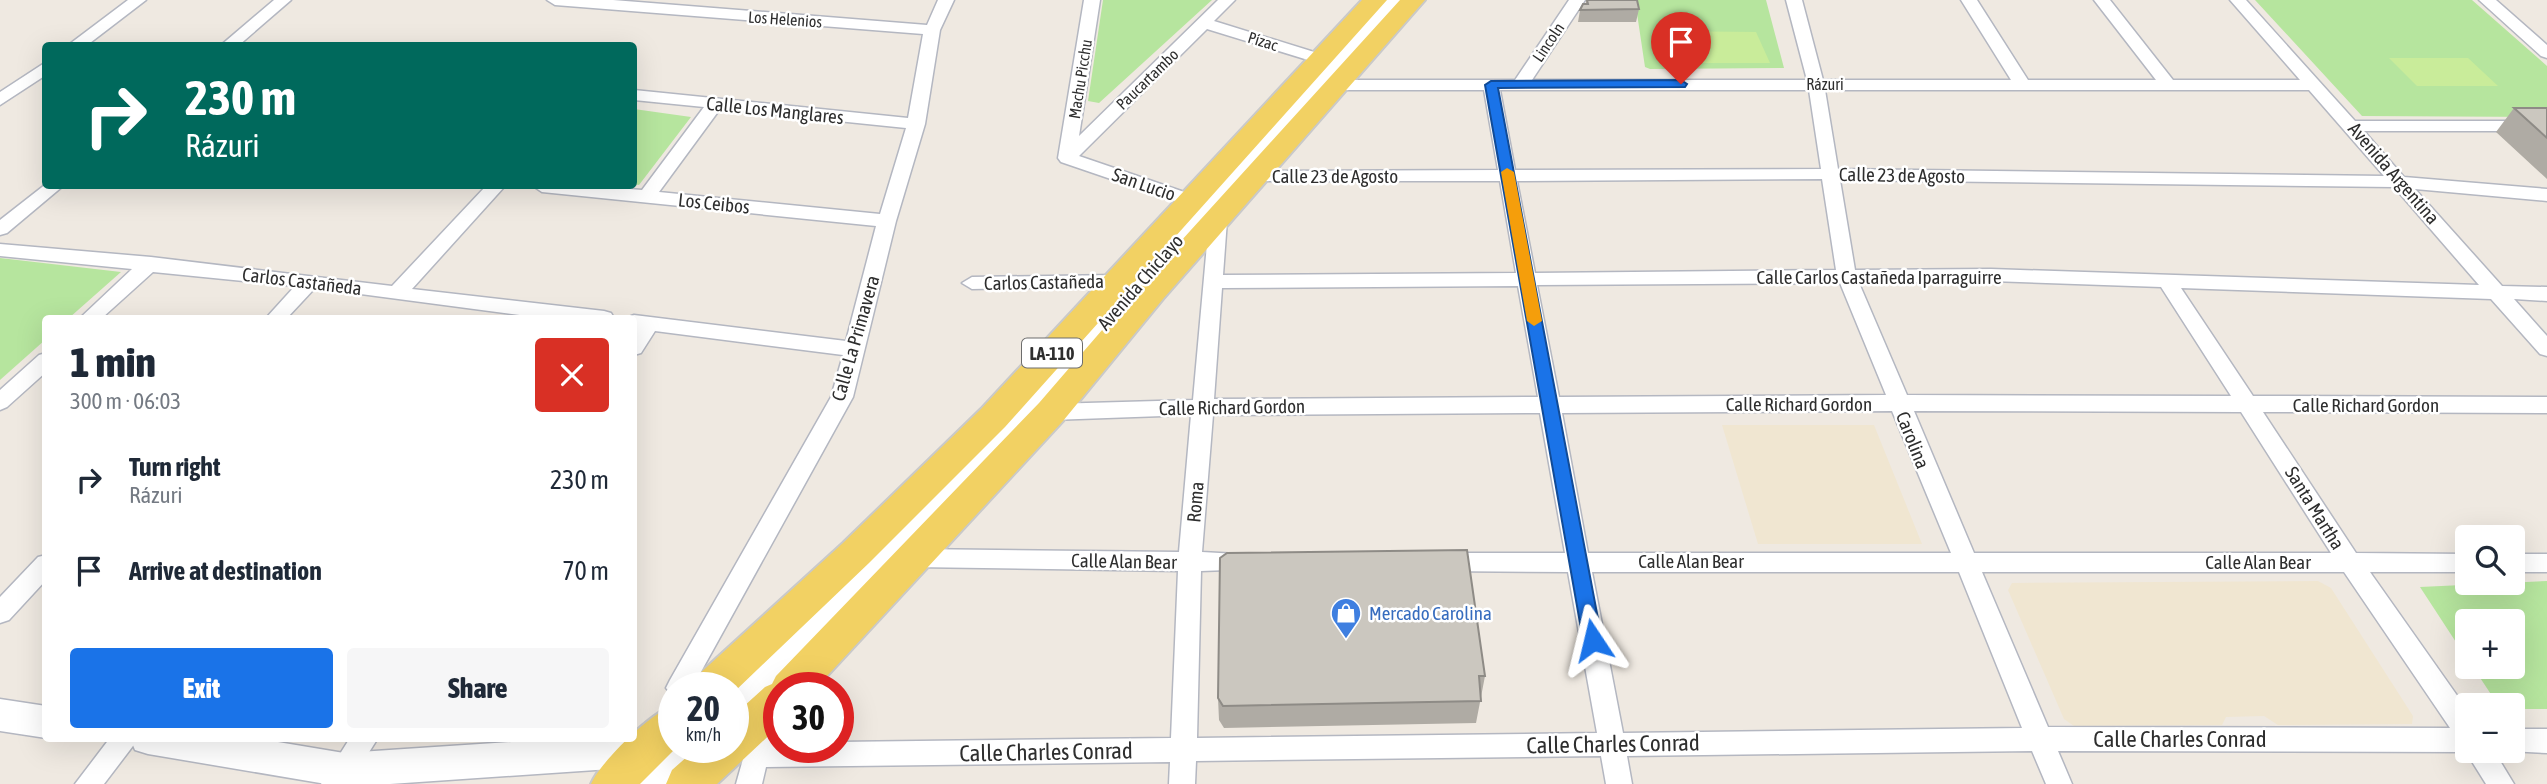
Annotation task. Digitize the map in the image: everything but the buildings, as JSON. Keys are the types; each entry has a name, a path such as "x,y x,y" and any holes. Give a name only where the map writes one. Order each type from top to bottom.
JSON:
{"main road":[{"name":"Avenida Chiclayo","path":"728,672 856,553 993,418 1117,281 1204,210 1256,176 1375,0"},
{"name":"Avenida Chiclayo","path":"805,672 1051,412 1204,210 1328,72 1413,0"},
{"path":"612,784 655,761"},
{"name":"Avenida Chiclayo","path":"687,784 711,763"}],"street":[{"path":"80,42 138,0"},
{"path":"233,42 283,0"},
{"name":"Los Helenios","path":"555,0 932,30"},
{"name":"Calle La Primavera","path":"688,672 842,397 887,221 916,124 932,30 946,0"},
{"name":"Machu Picchu","path":"1067,158 1093,0"},
{"name":"Paucartambo","path":"1067,158 1227,0"},
{"name":"Avenida Chiclayo","path":"749,729 763,687 932,515 1396,0"},
{"name":"Lincoln","path":"1520,85 1577,0"},
{"name":"Carolina","path":"1794,0 1816,84 1847,277 1963,560 2059,784"},
{"path":"1969,0 2022,85"},
{"path":"2102,0 2168,85"},
{"name":"Avenida Argentina","path":"2238,0 2353,126 2547,349"},
{"path":"2487,0 2547,53"},
{"name":"Pízac","path":"1204,23 1328,72"},
{"path":"0,100 42,70"},
{"name":"Rázuri","path":"1328,72 1491,85 2315,85"},
{"path":"1491,85 1619,784"},
{"name":"Calle Los Manglares","path":"637,95 916,124"},
{"path":"647,197 715,104"},
{"path":"2353,126 2547,126"},
{"name":"San Lucio","path":"1067,158 1204,210"},
{"name":"Calle 23 de Agosto","path":"1256,176 1831,174 2402,182 2547,195"},
{"path":"0,229 50,189"},
{"path":"397,293 493,189"},
{"name":"Los Ceibos","path":"571,189 887,221"},
{"name":"Roma","path":"1182,784 1190,562 1211,282 1204,210"},
{"name":"Carlos Castañeda","path":"0,250 311,281 397,293 471,312 538,315"},
{"path":"93,315 151,263"},
{"name":"Calle Carlos Castañeda Iparraguirre","path":"1211,282 1991,275 2497,290 2547,294"},
{"path":"279,315 311,281"},
{"name":"Carlos Castañeda","path":"972,283 1117,281"},
{"name":"Santa Martha","path":"2167,281 2350,563 2455,714"},
{"path":"642,323 854,349"},
{"path":"0,402 42,364"},
{"name":"Calle Richard Gordon","path":"1051,412 1203,407 1898,403 2547,405"},
{"name":"Calle Alan Bear","path":"914,558 1273,562"},
{"name":"Calle Alan Bear","path":"1412,562 1963,560 2455,563"},
{"path":"2525,563 2547,563"},
{"path":"0,613 42,568"},
{"path":"0,715 42,721"},
{"name":"Calle Charles Conrad","path":"749,729 1184,750 2040,739 2455,740"},
{"path":"2525,741 2547,741"},
{"path":"88,784 122,742"},
{"path":"168,742 339,777 655,761"},
{"path":"339,777 362,742"},
{"path":"749,763 749,784"},
{"path":"2487,763 2501,784"}],"shaded area":[{"path":"1722,425 1874,425 1922,544 1758,544"},
{"path":"2318,581 2331,588 2413,716 2412,724 2278,725 2264,716 2226,717 2222,725 2074,726 2064,719 2008,590 2012,583"}],"green space":[{"path":"1103,0 1212,0 1099,103 1088,101"},
{"path":"1635,0 1766,0 1784,68 1645,67"},
{"path":"2255,0 2472,0 2547,66 2547,117 2362,116"},
{"path":"1659,31 1756,32 1770,63 1670,63"},
{"path":"2389,58 2468,58 2498,86 2417,86"},
{"path":"637,109 691,117 639,185"},
{"path":"0,258 121,272 72,315 42,315 42,343 0,380"},
{"path":"2547,581 2547,709 2525,709 2525,693 2490,693 2481,679 2525,679 2525,609 2455,609 2455,641 2420,587 2455,585 2455,595 2525,595 2525,582"}],"slow traffic":[{"path":"1507,172 1534,321"}],"place":[{"name":"Mercado Carolina","path":"1346,640"}],"route":[{"path":"1593,640 1491,85 1681,84"}]}
